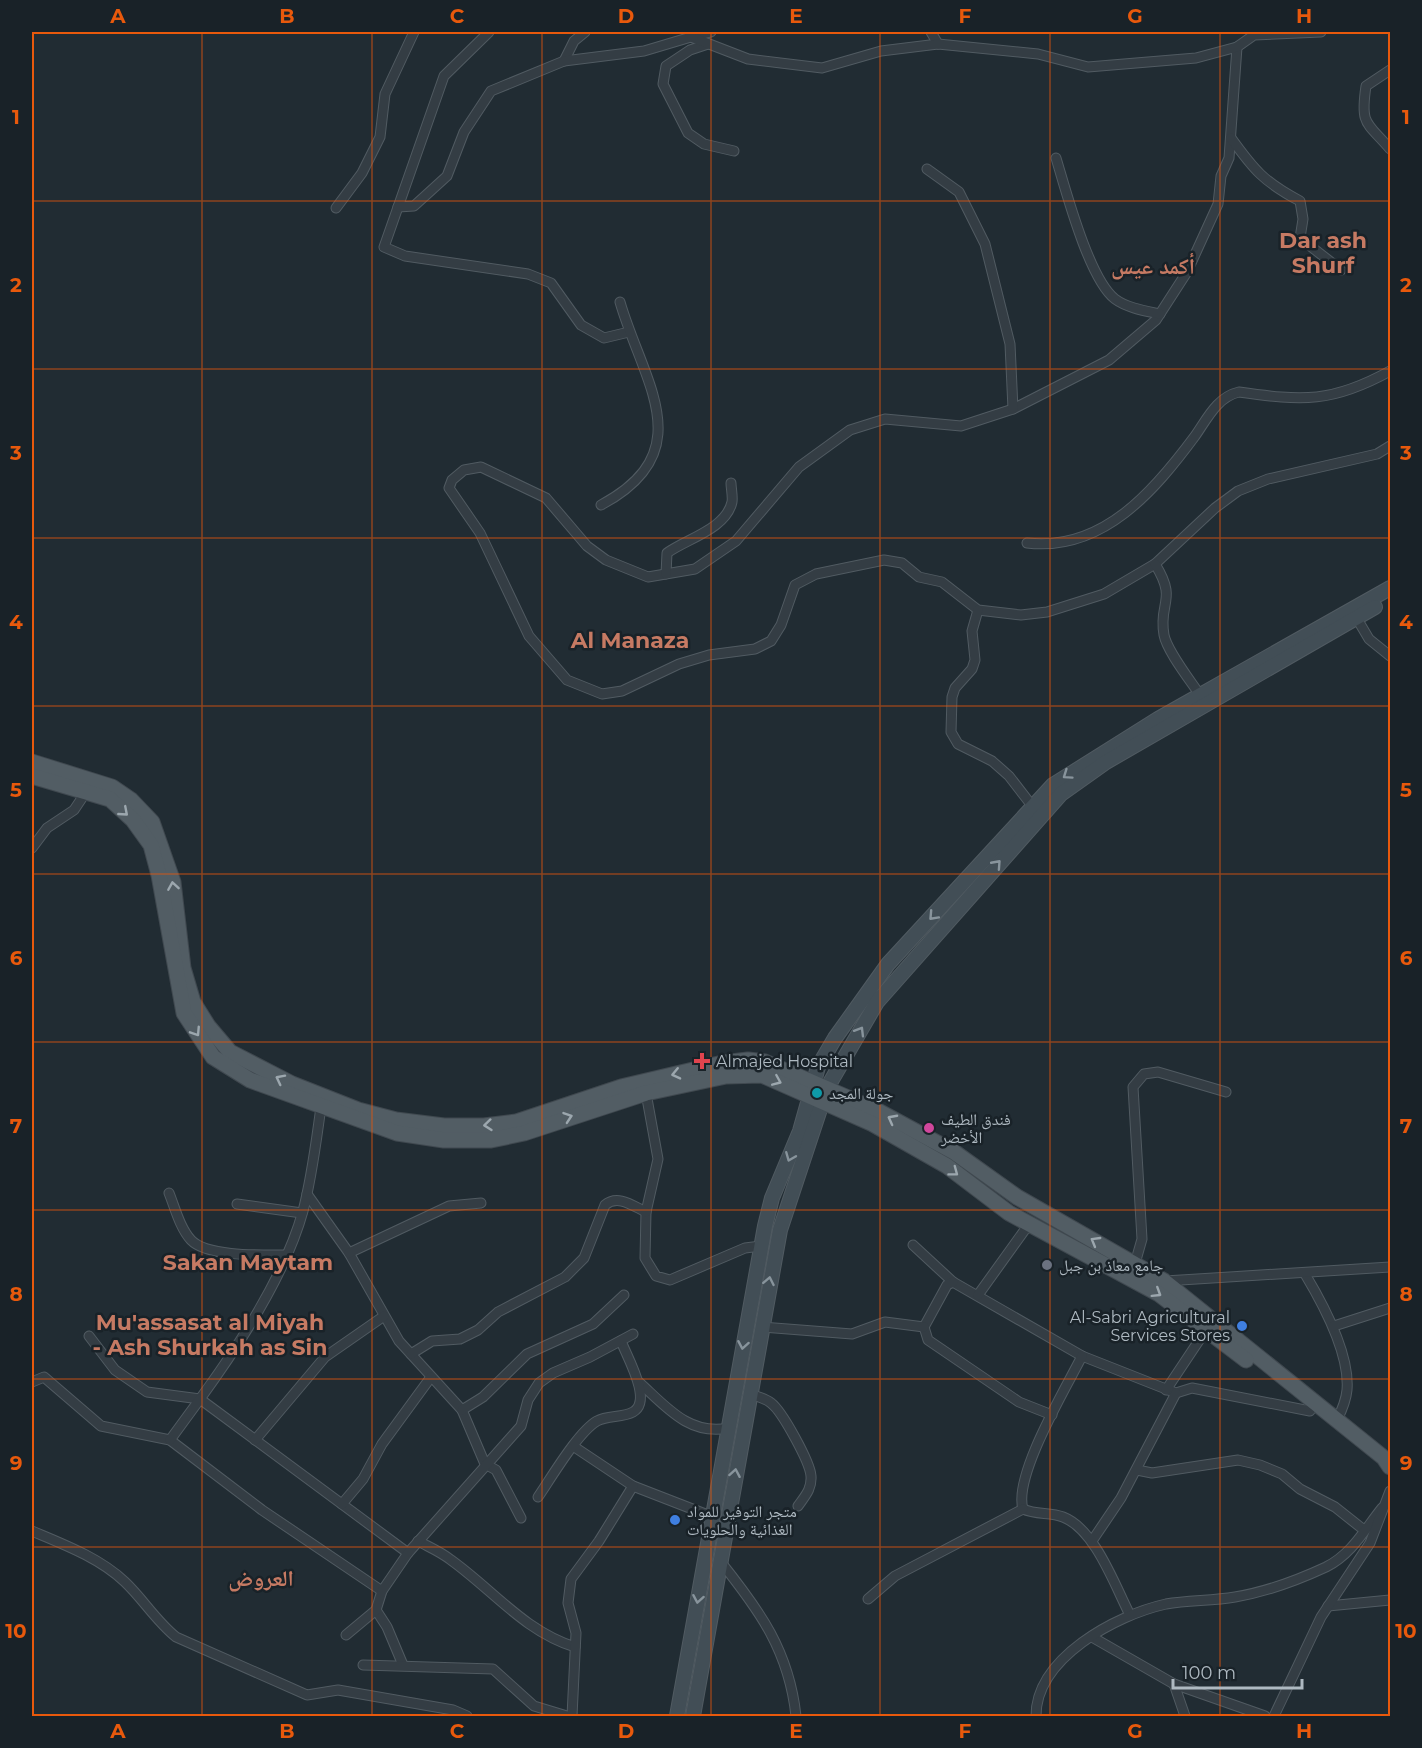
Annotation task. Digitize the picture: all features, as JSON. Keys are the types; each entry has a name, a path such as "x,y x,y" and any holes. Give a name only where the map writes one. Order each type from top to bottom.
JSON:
{"main road":[{"path":"965,890 1053,785 1083,763 1390,588"},
{"path":"693,1716 760,1327 780,1230 835,1038 888,964 1061,794 1106,762 1390,599"},
{"path":"32,762 112,787 131,800 152,822 173,882 183,968 194,1002 208,1026 230,1052 292,1084 358,1110 396,1120 444,1126 516,1122 621,1087 723,1063 748,1060 765,1062 947,1166 1010,1213 1029,1224 1132,1271 1164,1281 1384,1458 1390,1467"},
{"path":"32,776 110,799 133,820 151,845 159,875 184,1013 213,1057 250,1080 397,1133 444,1140 491,1140 524,1133 646,1093 745,1074 762,1075 878,1111 954,1152 1017,1197 1132,1271 1390,1473"},
{"path":"677,1716 765,1226 818,1091"},
{"path":"765,1226 780,1230"},
{"path":"703,1574 717,1576"}],"street":[{"path":"336,208 362,173 380,136 385,94 414,32"},
{"path":"489,32 444,76 384,247 405,256 528,274 551,283 581,324 604,338 629,332"},
{"path":"564,61 574,41 585,32"},
{"path":"398,207 414,206 447,176 464,132 491,91 564,61 644,51 711,32"},
{"path":"931,32 938,44"},
{"path":"691,37 748,60 822,68 881,51 938,44 1038,54 1088,67 1196,58 1238,47 1254,35 1321,32"},
{"path":"708,44 690,50 666,66 663,84 688,133 704,144 734,151"},
{"path":"1238,47 1229,158 1221,176 1218,204 1187,272 1160,314 1109,360 1013,409 961,426 885,419 850,430 799,467 736,541 695,569 648,577 606,560 587,546 546,498 481,467 464,470 452,480 449,489 480,533 529,636 567,680 602,694 622,691 680,664 709,655 755,649 771,641 781,625 795,585 816,574 848,566 884,560 902,563 919,577 942,582 978,610 1021,615 1057,609 1104,594 1155,564 1215,508 1238,491 1268,479 1377,454 1390,446"},
{"path":"1390,70 1366,86 1364,104 1366,124 1390,149"},
{"path":"1231,138 1255,171 1271,186 1300,201 1303,219 1300,238 1341,270"},
{"path":"1056,158 1077,226 1100,278 1115,299 1160,314"},
{"path":"927,169 959,192 985,244 1010,344 1013,409"},
{"path":"601,505 622,494 647,469 660,438 655,393 629,332 620,302"},
{"path":"1028,543 1064,541 1088,535 1123,515 1158,484 1216,406 1229,394 1239,392 1310,399 1336,395 1365,385 1390,371"},
{"path":"666,574 667,552 694,538 723,518 732,502 730,483"},
{"path":"1155,564 1166,582 1168,602 1162,620 1164,638 1200,695"},
{"path":"978,610 972,631 975,660 972,669 956,688 952,697 951,732 958,744 992,761 1009,776 1033,807"},
{"path":"1356,617 1369,639 1390,656"},
{"path":"32,848 47,828 74,810 86,792"},
{"path":"1132,1271 1142,1239 1133,1087 1144,1074 1158,1072 1226,1092"},
{"path":"646,1093 658,1159 646,1212 645,1258 656,1276 670,1280 745,1248 761,1246"},
{"path":"170,1440 239,1341 286,1255 307,1194 321,1107"},
{"path":"169,1193 185,1231 196,1244 227,1255 286,1255"},
{"path":"307,1194 349,1253 384,1316 411,1354 462,1410 485,1464 496,1470 521,1518"},
{"path":"411,1354 432,1341 460,1339 478,1329 498,1312 565,1277 584,1258 605,1205 610,1200 623,1200 646,1212"},
{"path":"349,1253 449,1206 481,1203"},
{"path":"237,1204 302,1213"},
{"path":"978,1295 1029,1224"},
{"path":"913,1245 953,1282 1082,1356 1176,1393 1192,1388 1310,1411"},
{"path":"1164,1281 1390,1267"},
{"path":"1305,1274 1334,1326 1347,1388 1337,1420"},
{"path":"953,1282 947,1285 924,1327 928,1340 1019,1402 1052,1415"},
{"path":"462,1410 483,1397 527,1354 593,1324 624,1295"},
{"path":"1334,1326 1390,1308"},
{"path":"255,1440 325,1357 384,1316"},
{"path":"760,1327 852,1334 885,1322 924,1327"},
{"path":"1166,1390 1206,1330"},
{"path":"346,1635 376,1610 382,1591 408,1553 521,1426 528,1400 539,1383 553,1373 633,1334"},
{"path":"88,1336 115,1370 147,1392 200,1399 408,1553"},
{"path":"538,1497 573,1446 597,1421 635,1411 642,1394 621,1341"},
{"path":"1082,1356 1029,1463 1021,1502 1023,1509 1031,1513 1047,1513 1065,1518 1078,1525 1092,1541 1130,1615"},
{"path":"32,1382 44,1377 101,1426 170,1440 262,1510 382,1591"},
{"path":"342,1504 363,1479 382,1444 431,1377"},
{"path":"636,1379 666,1408 697,1429 714,1431 729,1428"},
{"path":"1092,1541 1137,1470 1176,1393"},
{"path":"749,1394 771,1403 809,1466 811,1477 809,1491 798,1506"},
{"path":"573,1446 633,1486 713,1517"},
{"path":"1137,1470 1152,1473 1238,1460 1260,1465 1282,1474 1300,1489 1335,1507 1364,1530"},
{"path":"572,1716 576,1633 567,1603 571,1579 599,1541 633,1486"},
{"path":"1274,1716 1328,1606 1370,1544 1390,1491"},
{"path":"1036,1716 1040,1692 1055,1666 1092,1637 1130,1615 1167,1604 1234,1597 1264,1590 1326,1567 1344,1556 1382,1508"},
{"path":"868,1599 895,1576 1023,1509"},
{"path":"32,1531 105,1566 126,1582 176,1637 306,1695 338,1690 453,1710 467,1716"},
{"path":"418,1541 450,1559 504,1606 541,1632 555,1641 575,1647"},
{"path":"720,1561 759,1611 782,1654 794,1692 796,1716"},
{"path":"1328,1606 1390,1600"},
{"path":"376,1610 387,1627 403,1665"},
{"path":"1092,1637 1174,1684 1266,1716"},
{"path":"363,1665 493,1669 534,1706 567,1716"},
{"path":"1174,1684 1185,1716"}],"place":[{"name":"Almajed Hospital","path":"702,1061"},
{"name":"جولة المجد","path":"817,1093"},
{"name":"فندق الطيف الأخضر","path":"929,1128"},
{"name":"جامع معاذ بن جبل","path":"1047,1265"},
{"name":"Al-Sabri Agricultural Services Stores","path":"1242,1326"},
{"name":"متجر التوفير للمواد الغذائية والحلويات","path":"675,1520"}],"district":[{"name":"Dar ash Shurf","path":"1323,252"},
{"name":"أكمد عيس","path":"1153,266"},
{"name":"Al Manaza","path":"630,640"},
{"name":"Sakan Maytam","path":"248,1262"},
{"name":"Mu'assasat al Miyah - Ash Shurkah as Sin","path":"210,1334"},
{"name":"العروض","path":"261,1578"}]}
